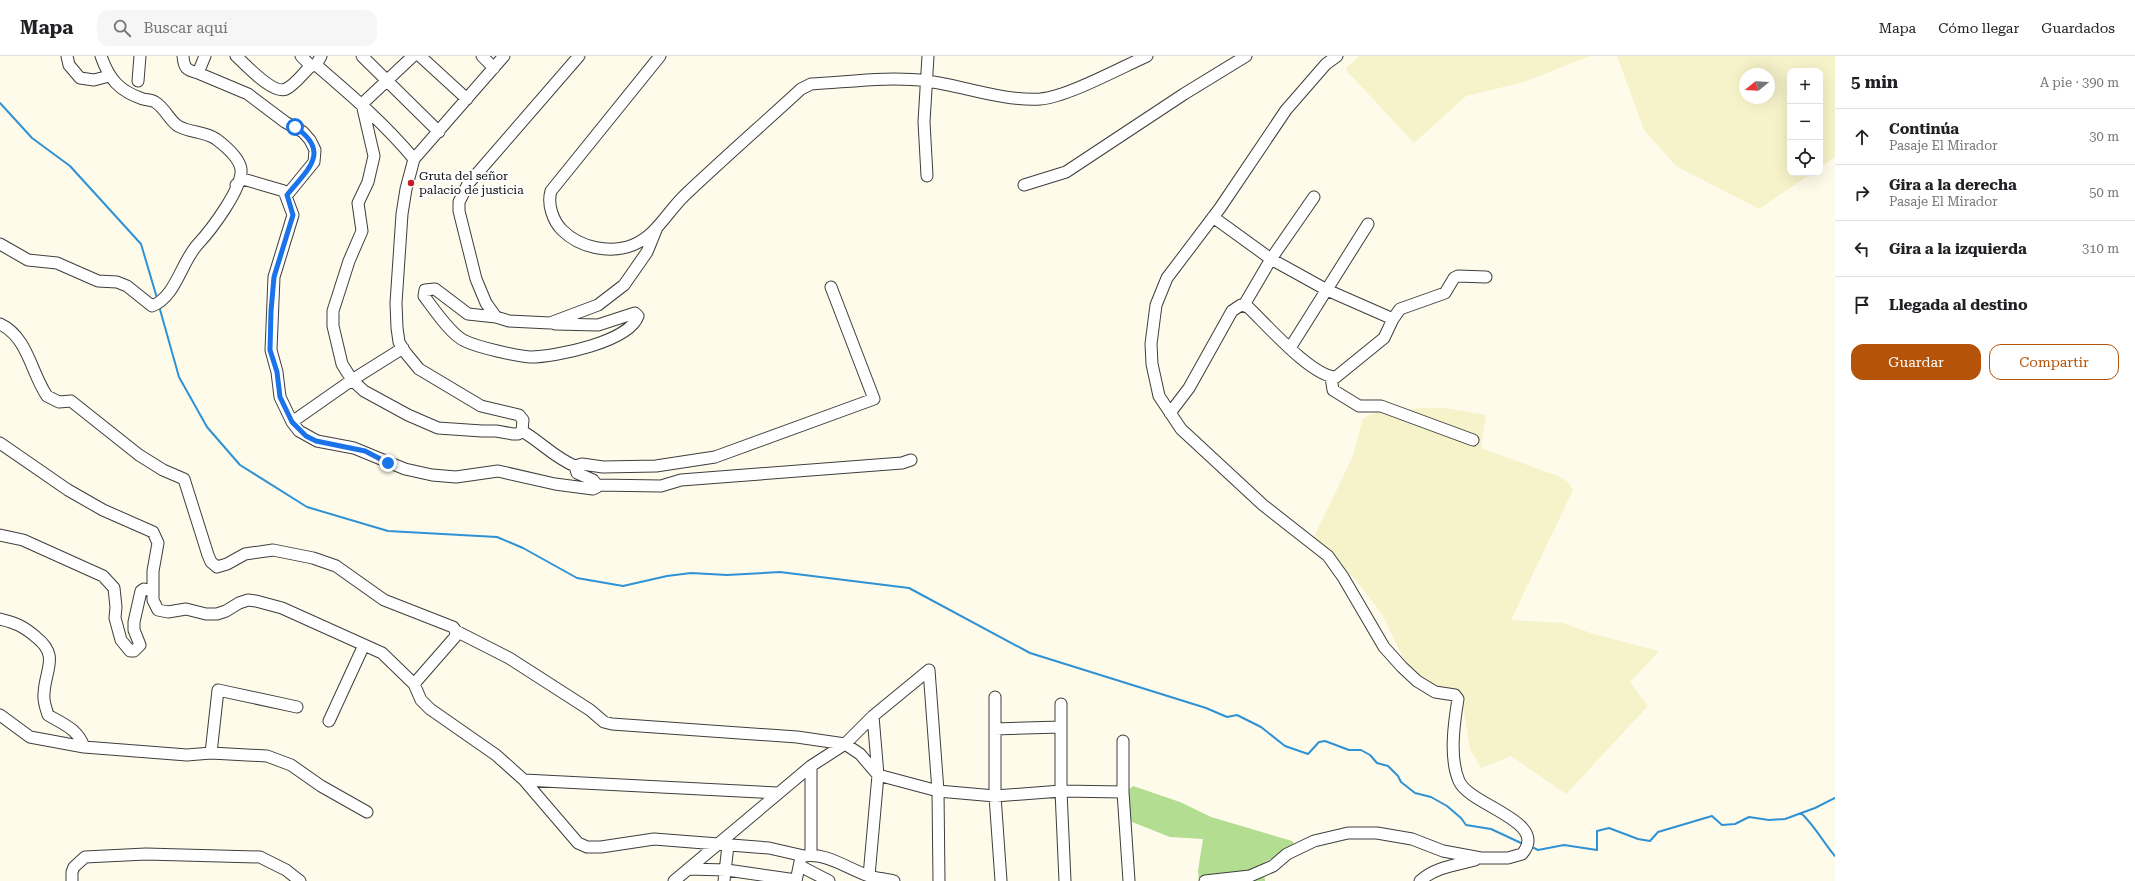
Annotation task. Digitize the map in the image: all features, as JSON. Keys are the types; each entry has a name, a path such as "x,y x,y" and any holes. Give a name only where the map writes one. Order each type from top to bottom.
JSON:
{"street":[{"path":"67,56 69,65 80,78 94,80 109,76"},
{"path":"0,244 28,260 57,263 98,281 117,282 127,286 156,304 172,287 193,250 215,225 232,198 241,168 237,160 215,139 205,133 178,126 154,102 123,91 109,76 101,56"},
{"path":"138,81 140,56"},
{"path":"183,56 184,66 186,69 248,94 285,122 303,132 310,140 315,150 314,162 287,195"},
{"path":"198,73 205,56"},
{"path":"236,56 270,87 280,90 286,89 316,62"},
{"path":"301,56 316,62 394,135 414,159"},
{"path":"362,56 439,132"},
{"path":"362,104 413,56"},
{"path":"420,56 467,99"},
{"path":"482,56 494,68"},
{"path":"504,56 414,159 406,189 402,214 396,303 397,328 399,342 419,369 481,406 519,415 523,420 522,431"},
{"path":"496,317 486,303 476,279 459,212 459,202 468,184 579,56"},
{"path":"656,230 634,244 614,250 598,248 568,236 553,216 549,198 551,191 660,56"},
{"path":"927,176 924,122 928,56"},
{"path":"550,323 598,305 624,285 647,252 656,230 683,197 801,89 816,84 884,80 926,81 1017,98 1041,98 1064,92 1147,56"},
{"path":"1024,185 1066,172 1184,94 1246,56"},
{"path":"1205,881 1250,876 1273,866 1287,854 1314,841 1348,833 1376,833 1398,837 1412,840 1448,853 1481,858 1508,858 1522,854 1529,841 1527,832 1519,824 1468,792 1459,781 1452,743 1458,699 1455,695 1435,692 1417,681 1402,667 1384,647 1343,577 1328,556 1263,506 1181,429 1160,396 1152,364 1151,344 1156,305 1167,278 1213,217 1286,110 1326,64 1337,56"},
{"path":"362,104 372,143 374,162 368,182 358,203 362,231 349,261 333,311 333,326 342,364 352,380 364,391 408,415 438,428 482,431 496,430 513,434 518,434 522,431"},
{"path":"236,185 244,179 284,191 287,195 293,215 274,277 270,350 277,372 280,397 292,422 299,431 316,441 354,448 388,463 412,470 456,477 498,471 555,484 593,489 597,485 661,486 682,480 902,463 911,460"},
{"path":"1170,413 1189,388 1232,312 1236,308 1244,305 1271,259 1314,197"},
{"path":"1213,217 1271,259 1327,290 1393,319"},
{"path":"1290,348 1368,224"},
{"path":"1244,305 1290,348 1317,370 1331,377 1336,377 1384,338 1393,319 1400,309 1445,293 1454,278 1458,276 1486,277"},
{"path":"522,431 536,439 563,461 575,466 582,464 603,467 656,466 715,457 874,399 831,287"},
{"path":"435,289 468,314 496,317 509,321 598,326 636,313 638,316 633,324 607,341 566,353 529,357 472,345 462,340 430,305 424,296 425,290 435,289"},
{"path":"0,324 11,330 19,341 46,396 59,402 71,401 139,455 163,470 184,479 208,555 211,562 216,567 227,564 245,554 273,550 313,558 336,566 384,600 453,627 456,631 509,658 590,710 604,722 612,724 797,738 845,744 860,754 878,775 938,791 995,796 1061,791 1123,792"},
{"path":"292,422 352,380 403,348"},
{"path":"1331,377 1333,390 1355,404 1381,406 1474,440"},
{"path":"0,444 68,490 103,510 153,532 158,543 153,571 153,591 158,610 162,611 186,608 206,614 217,614 226,611 239,603 256,601 303,616 386,656 414,684 421,700 430,709 496,754 524,780 570,836 578,843 587,847 654,839 769,848 805,859 834,861 869,876 894,881"},
{"path":"575,466 576,473 593,480 597,485"},
{"path":"0,535 23,540 103,576 114,588 116,630 124,646 130,651 134,651 140,645 134,630 134,622 141,591 144,588 153,591"},
{"path":"0,619 22,625 46,645 49,654 49,665 44,694 48,715 81,736 84,747"},
{"path":"414,684 455,637 456,631"},
{"path":"329,720 364,645"},
{"path":"674,881 688,869 723,845 778,793 811,766 845,744 873,716 929,670 938,791 939,881"},
{"path":"211,753 218,690 297,707"},
{"path":"995,697 995,796 1001,881"},
{"path":"1061,704 1061,791 1065,881"},
{"path":"0,715 30,737 84,747 187,754 211,753 267,756 290,765 321,786 367,812"},
{"path":"869,876 878,775 873,716"},
{"path":"995,729 1061,727"},
{"path":"1123,741 1123,792 1129,881"},
{"path":"688,869 726,876 796,880 805,859 811,766"},
{"path":"524,780 778,793"},
{"path":"723,845 726,876"},
{"path":"72,881 72,872 74,867 85,857 146,854 260,857 286,870 300,881"},
{"path":"1420,881 1431,873 1444,867 1481,858"},
{"path":"805,859 829,881"}],"shaded area":[{"path":"1359,56 1590,56 1524,82 1466,96 1414,143 1345,69"},
{"path":"1617,56 1835,56 1835,157 1823,165 1823,68 1787,68 1787,176 1808,176 1759,209 1676,166 1644,130"},
{"path":"1422,408 1446,408 1486,415 1481,448 1558,476 1567,481 1573,490 1511,620 1564,623 1593,634 1659,651 1630,682 1648,706 1566,794 1511,756 1481,768 1470,749 1462,701 1441,692 1413,671 1403,658 1382,614 1356,580 1313,539 1353,456 1363,418 1375,413"}],"green space":[{"path":"1133,786 1180,802 1211,817 1292,841 1296,846 1263,863 1265,881 1199,881 1198,871 1203,839 1170,837 1127,820 1128,790"}],"waterway":[{"path":"0,103 32,138 70,166 141,244 157,298"},
{"path":"159,306 179,377 207,427 240,465 307,507 388,531 497,537 523,548 577,578 623,586 667,576 691,573 727,575 780,572 909,588 1030,653 1206,708 1227,717 1237,715 1261,727 1285,746 1308,754 1319,742 1325,741 1349,750 1361,750 1370,755 1377,763 1388,766 1398,776 1401,782 1415,793 1431,797 1447,806 1461,818 1466,825 1491,829 1521,843"},
{"path":"1534,848 1538,850 1564,845 1597,850 1597,831 1609,828 1638,839 1650,841 1658,832 1712,816 1722,825 1735,824 1749,817 1769,820 1785,819 1815,808 1835,798"},
{"path":"1801,813 1811,823 1835,856"}],"place":[{"name":"Gruta del señor palacio de justicia","path":"411,183"}],"route":[{"path":"295,127 303,132 310,140 315,150 314,162 287,195 293,215 292,222 284,240 274,277 270,350 277,372 280,397 292,422 299,431 306,436 316,441 365,451 388,463"}]}
